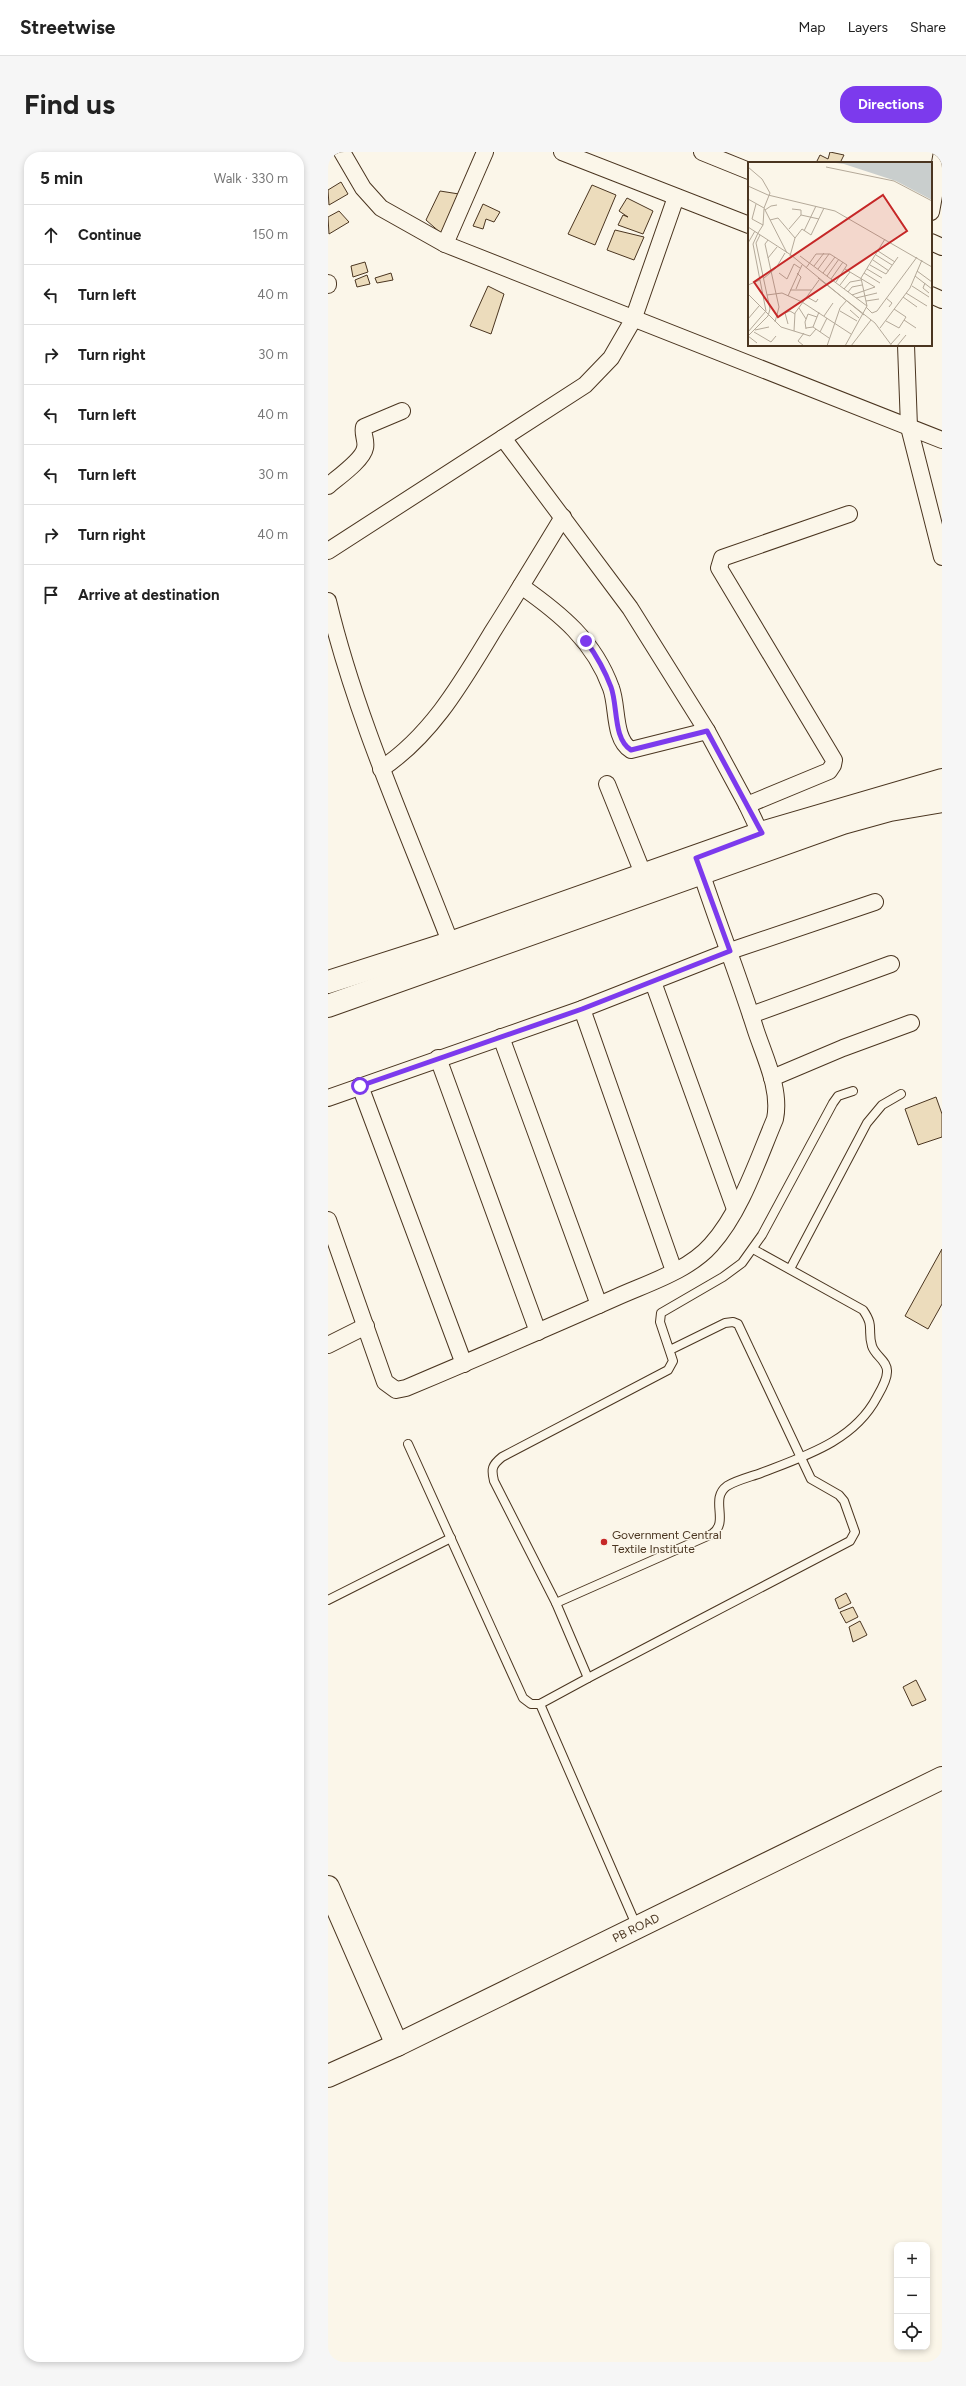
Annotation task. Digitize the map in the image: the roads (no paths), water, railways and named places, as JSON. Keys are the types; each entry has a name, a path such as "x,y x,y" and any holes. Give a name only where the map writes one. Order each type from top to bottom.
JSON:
{"street":[{"path":"342,152 363,188 381,208 445,244 632,320 942,440"},
{"path":"445,244 485,152"},
{"path":"562,152 748,225"},
{"path":"702,152 748,171"},
{"path":"932,207 942,152"},
{"path":"328,551 585,385 611,358 632,320 676,197"},
{"path":"932,242 942,247"},
{"path":"932,295 942,300"},
{"path":"906,346 909,427 942,557"},
{"path":"328,486 363,454 366,444 363,431 364,427 402,411"},
{"path":"502,438 563,517 630,608 707,731 765,842"},
{"path":"747,805 829,771 834,760 719,568 719,563 722,558 849,514"},
{"path":"381,769 404,752 432,723 471,668 563,517"},
{"path":"521,586 563,616 576,629 594,653 611,688 621,736 627,748 631,750 707,731"},
{"path":"328,600 334,651 453,952"},
{"path":"328,1006 348,1000 453,952 942,780"},
{"path":"607,784 644,876"},
{"path":"765,842 865,816 942,801"},
{"path":"625,892 644,876 699,866"},
{"path":"328,1220 385,1382 396,1390 406,1388 538,1332 674,1271 701,1256 712,1244 735,1209 775,1119 778,1105 772,1078 730,951 699,866"},
{"path":"328,1098 438,1058 582,1009 730,951 876,902"},
{"path":"348,1000 335,980 453,952"},
{"path":"751,1015 892,964"},
{"path":"653,982 735,1209"},
{"path":"582,1009 674,1271"},
{"path":"772,1078 843,1048 911,1023"},
{"path":"501,1037 599,1305"},
{"path":"438,1058 538,1332"},
{"path":"360,1086 464,1364"},
{"path":"328,1345 366,1326"},
{"name":"PB ROAD","path":"328,2076 397,2045 942,1778"},
{"path":"328,1887 397,2045"}],"lane":[{"path":"588,1678 556,1604 494,1481 492,1471 494,1464 502,1457 662,1374 672,1366 670,1350 660,1322 661,1313 734,1270 753,1249 833,1103 838,1096 853,1091"},
{"path":"790,1269 868,1123 882,1105 901,1094"},
{"path":"556,1604 712,1534 718,1530 721,1523 719,1498 728,1486 800,1458 837,1439 863,1420 881,1390 887,1371 886,1364 872,1346 872,1326 863,1310 753,1249"},
{"path":"408,1444 522,1698 532,1704 540,1704 850,1541 855,1532 844,1501 832,1490 811,1479 738,1324 733,1322 725,1323 670,1350"},
{"path":"328,1600 451,1538"},
{"path":"540,1704 637,1928"}],"place":[{"name":"Government Central Textile Institute","path":"604,1542"}]}
